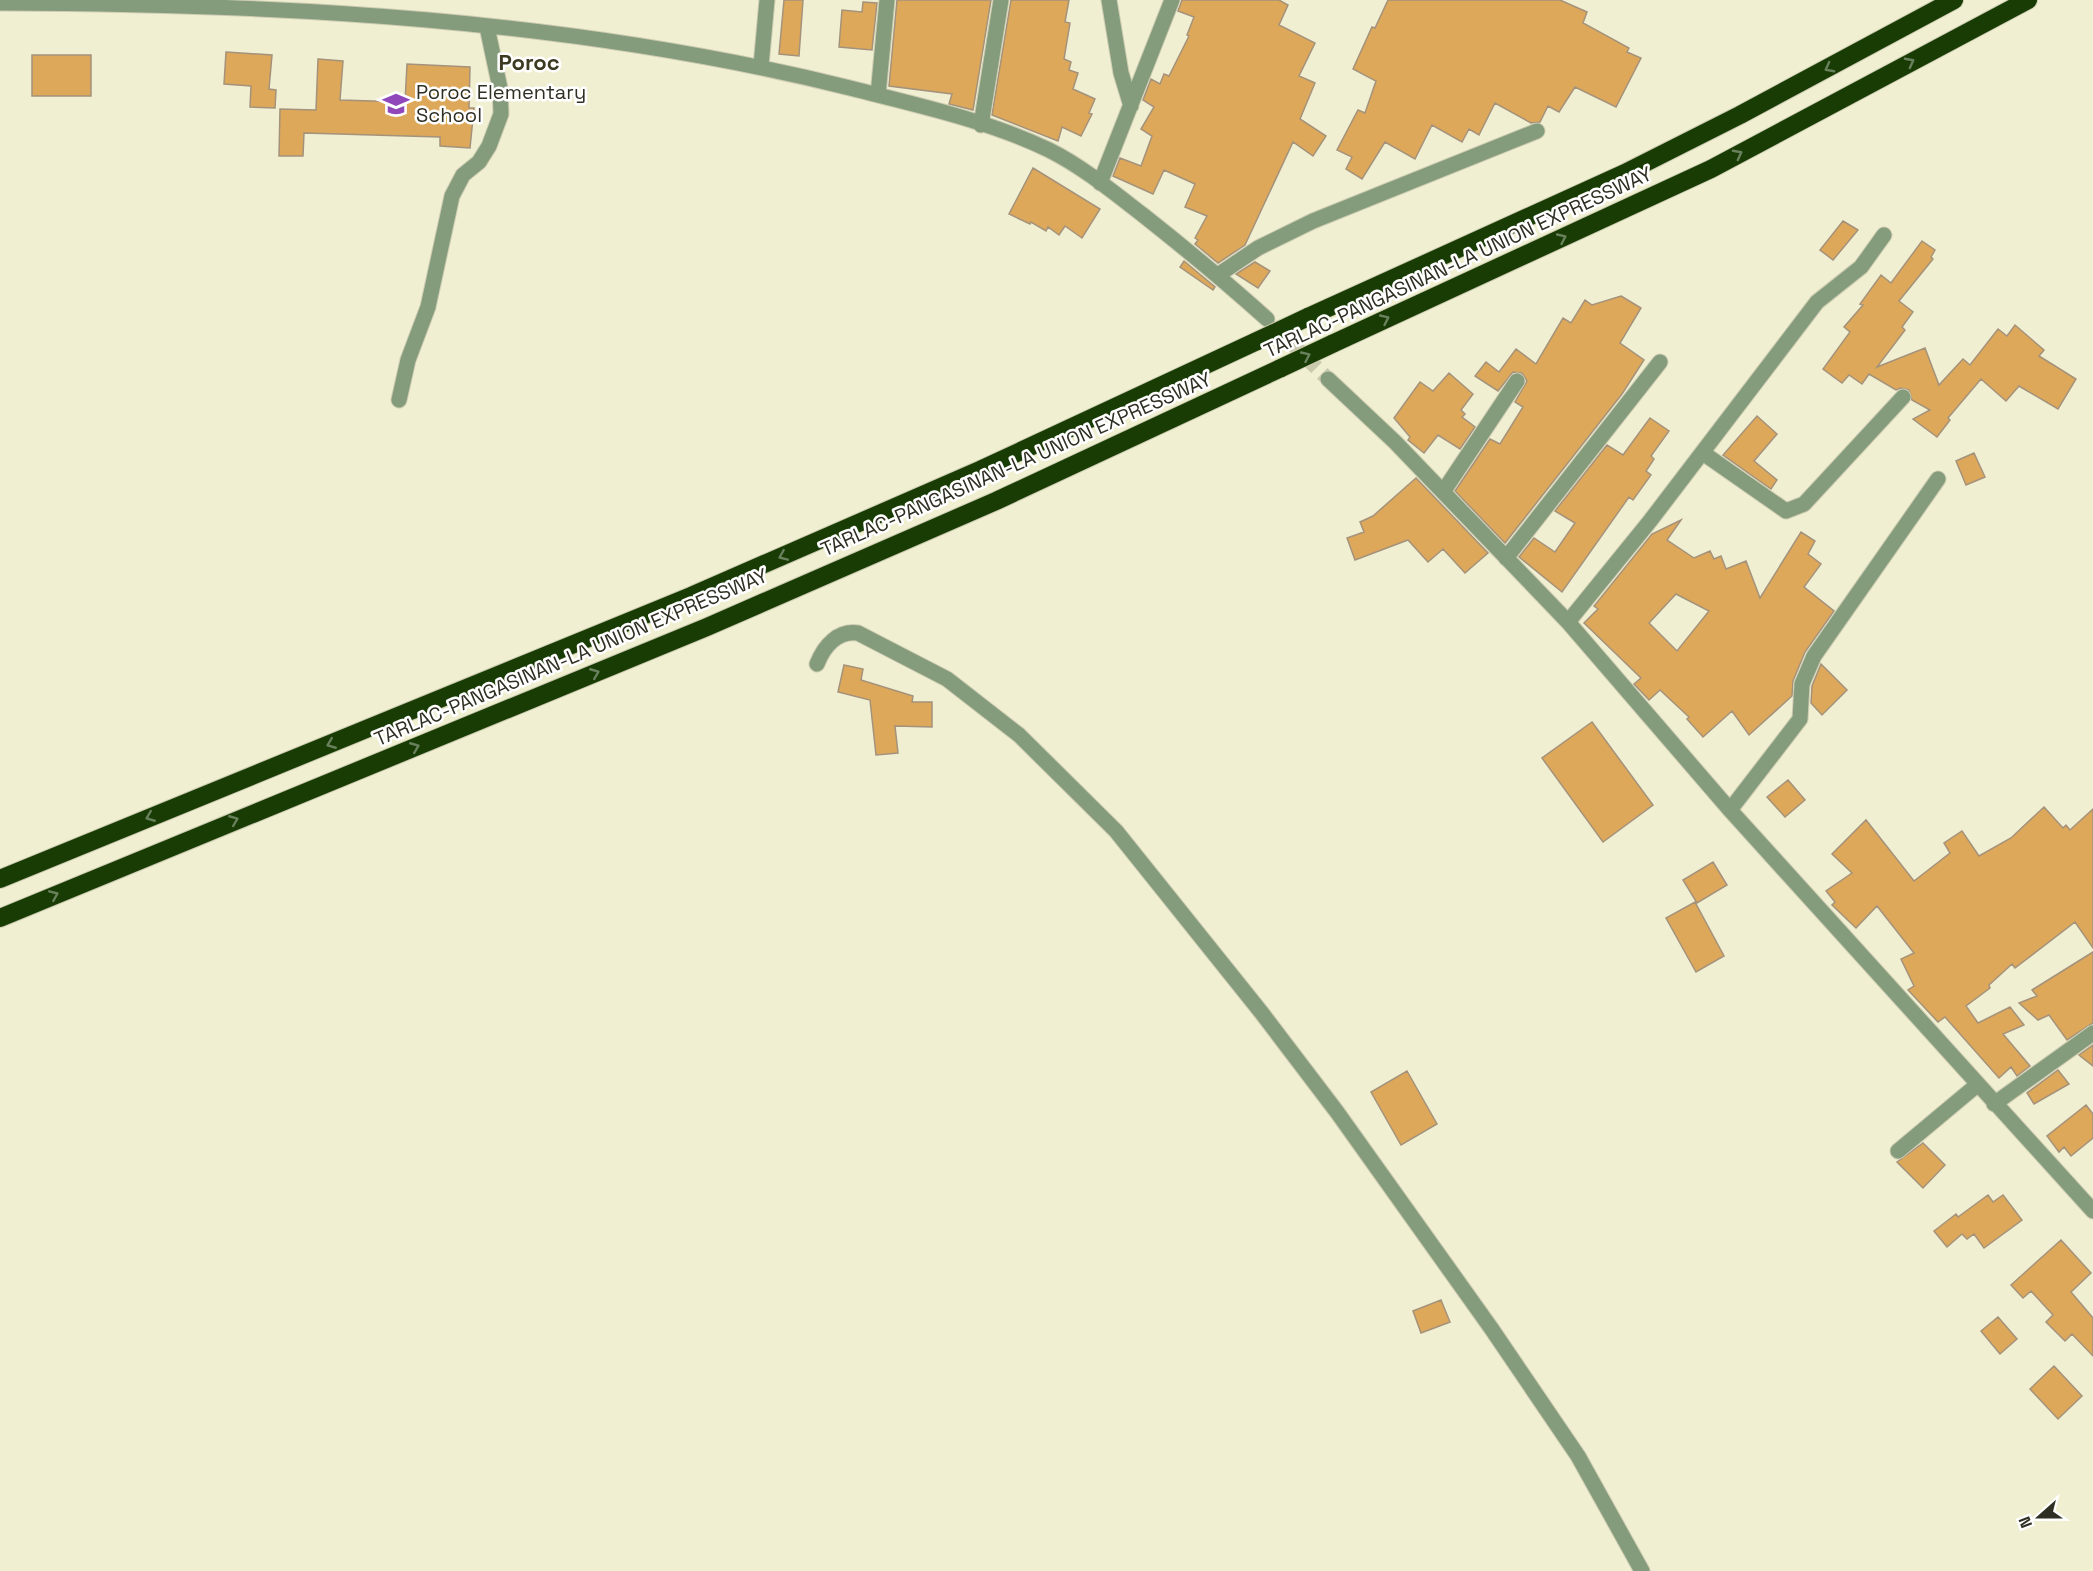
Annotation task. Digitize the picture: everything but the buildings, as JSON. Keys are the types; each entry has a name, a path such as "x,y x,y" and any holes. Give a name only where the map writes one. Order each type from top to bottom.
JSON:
{"highway":[{"name":"TARLAC-PANGASINAN-LA UNION EXPRESSWAY","path":"0,879 691,596 980,470 1625,173 1740,115 1954,0"},
{"name":"TARLAC-PANGASINAN-LA UNION EXPRESSWAY","path":"0,918 707,627 996,501 1711,170 2028,0"}],"street":[{"path":"761,66 767,0"},
{"path":"878,95 887,0"},
{"path":"981,125 1001,0"},
{"path":"1108,0 1121,73 1131,106"},
{"path":"1100,183 1172,0"},
{"path":"0,3 67,2 384,16 568,35 761,66 878,95 1020,137 1052,152 1100,183 1218,275 1267,319"},
{"path":"399,400 408,360 428,307 452,196 463,175 479,162 489,146 501,114 500,88 487,27"},
{"path":"1218,275 1258,248 1312,221 1537,131"},
{"path":"1568,622 1703,453 1817,302 1861,267 1884,235"},
{"path":"1506,558 1659,362"},
{"path":"1328,379 1395,442 1568,622 1730,810 2093,1211"},
{"path":"1443,492 1517,381"},
{"path":"1703,453 1786,511 1793,510 1811,497 1903,397"},
{"path":"1730,810 1800,719 1802,684 1814,656 1938,478"},
{"path":"817,664 822,653 837,636 847,632 858,633 947,680 1019,735 1116,831 1261,1012 1330,1103 1491,1328 1578,1456 1642,1571"},
{"path":"1994,1104 2093,1033"},
{"path":"1898,1151 1977,1085"}],"tunnel":[{"path":"1273,325 1328,379"}],"place":[{"name":"Poroc Elementary School","path":"396,104"}],"district":[{"name":"Poroc","path":"529,62"}]}
